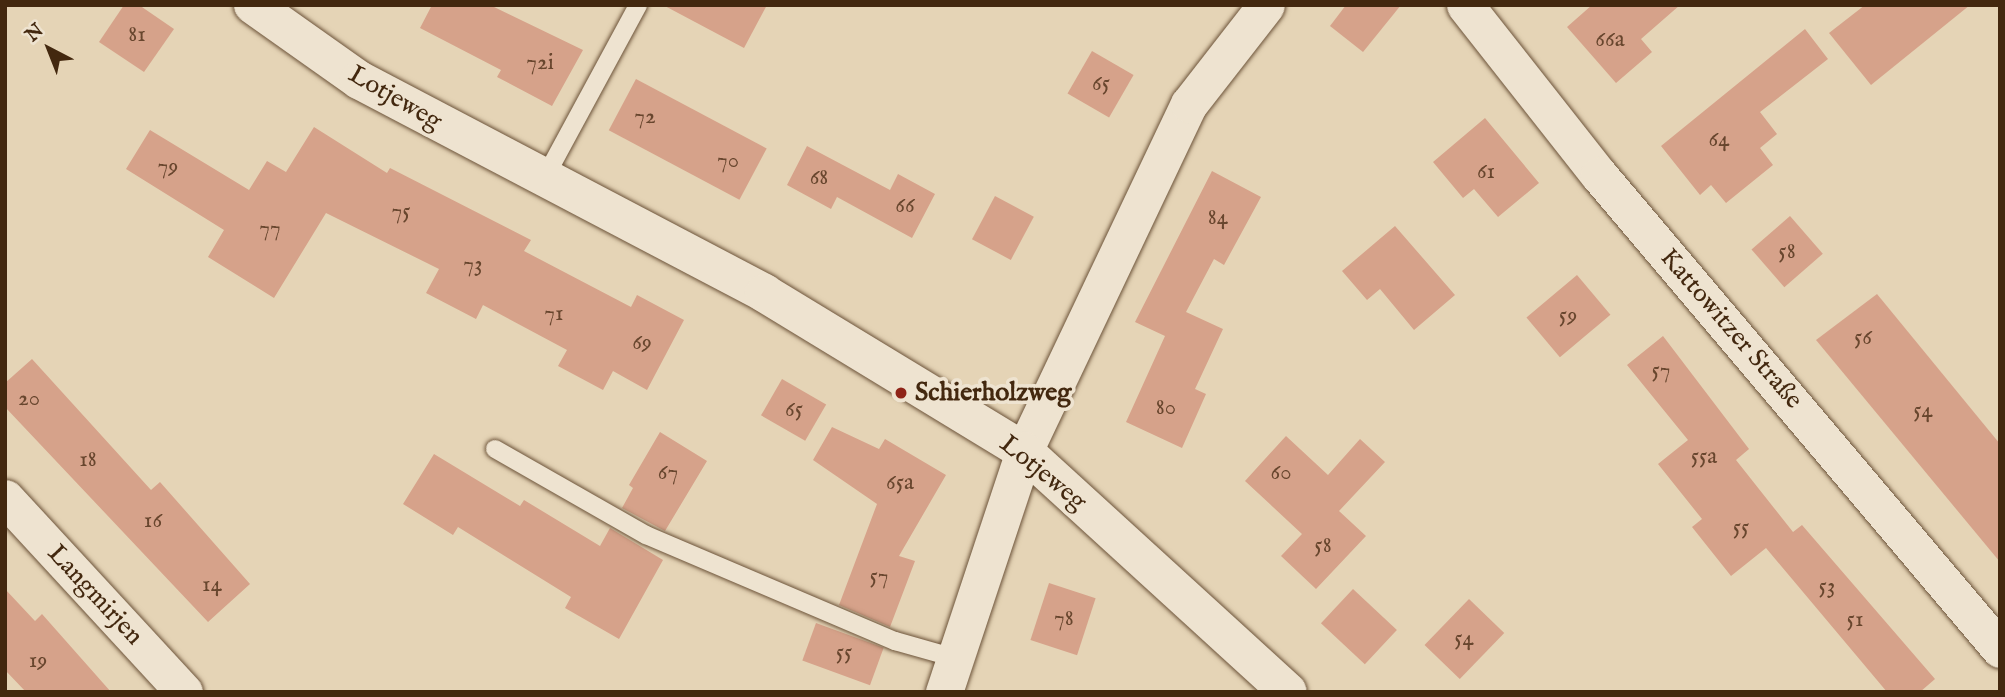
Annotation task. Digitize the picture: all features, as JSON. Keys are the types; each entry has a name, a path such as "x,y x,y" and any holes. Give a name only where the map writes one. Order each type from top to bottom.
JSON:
{"street":[{"name":"Lotjeweg","path":"253,5 359,80 764,293 1024,451 1288,692"},
{"path":"950,675 1024,451 1189,104 1266,5"},
{"name":"Kattowitzer Straße","path":"1465,5 1600,175 2000,649"},
{"name":"Langmirjen","path":"5,498 184,692"}],"lane":[{"path":"544,179 638,5"},
{"path":"495,449 646,535 895,641 950,675"}],"building":[{"path":"124,5 139,5 174,29 144,72 99,42"},
{"path":"432,5 490,5 583,50 552,106 497,77 501,70 420,28"},
{"path":"663,5 767,5 744,48"},
{"path":"1346,5 1401,5 1363,52 1330,26"},
{"path":"1592,5 1680,5 1641,39 1652,52 1616,83 1567,27"},
{"path":"1865,5 1970,5 1871,85 1829,33"},
{"path":"1805,29 1828,59 1760,112 1777,134 1760,148 1773,165 1726,203 1711,185 1700,195 1661,146"},
{"path":"1092,51 1134,75 1109,117 1068,93"},
{"path":"636,79 767,148 739,200 609,130"},
{"path":"1485,118 1539,183 1498,217 1474,189 1463,198 1433,162"},
{"path":"314,127 387,173 390,168 531,240 524,251 631,307 637,295 684,320 647,390 613,371 603,390 558,366 567,350 483,305 476,319 426,293 439,269 326,213 274,298 208,257 224,230 126,169 150,130 249,190 267,161 286,172"},
{"path":"807,146 890,190 898,174 935,194 912,238 837,197 831,209 787,185"},
{"path":"1212,171 1261,197 1224,265 1214,259 1186,312 1223,329 1195,389 1206,394 1182,448 1126,422 1165,336 1135,322"},
{"path":"995,196 1034,217 1011,260 972,239"},
{"path":"1790,216 1823,254 1784,287 1752,249"},
{"path":"1395,226 1455,295 1414,330 1380,289 1367,300 1342,271"},
{"path":"1577,275 1610,315 1560,357 1526,317"},
{"path":"1877,294 2000,444 2000,562 1816,340"},
{"path":"1663,336 1749,449 1736,460 1793,532 1802,525 1935,679 1920,692 1887,692 1766,548 1731,576 1692,527 1702,519 1658,464 1688,440 1627,365"},
{"path":"32,359 151,490 160,482 250,584 208,622 5,407 5,383"},
{"path":"782,379 826,404 805,441 761,415"},
{"path":"832,427 879,449 885,439 946,475 899,556 915,561 890,627 839,605 877,504 813,460"},
{"path":"660,432 707,461 665,531 622,508 633,488 629,485"},
{"path":"1286,436 1328,475 1360,439 1385,462 1339,511 1366,536 1316,589 1281,556 1302,534 1245,481"},
{"path":"434,454 520,506 524,500 600,546 610,528 663,560 619,639 565,608 571,597 458,527 453,535 403,504"},
{"path":"1049,583 1096,598 1077,655 1030,640"},
{"path":"5,589 35,621 42,614 111,692 26,692 5,670"},
{"path":"1353,589 1397,630 1365,664 1321,623"},
{"path":"1469,599 1504,633 1460,679 1425,645"},
{"path":"816,623 884,648 870,685 802,661"}],"place":[{"name":"Schierholzweg","path":"901,393"}]}
